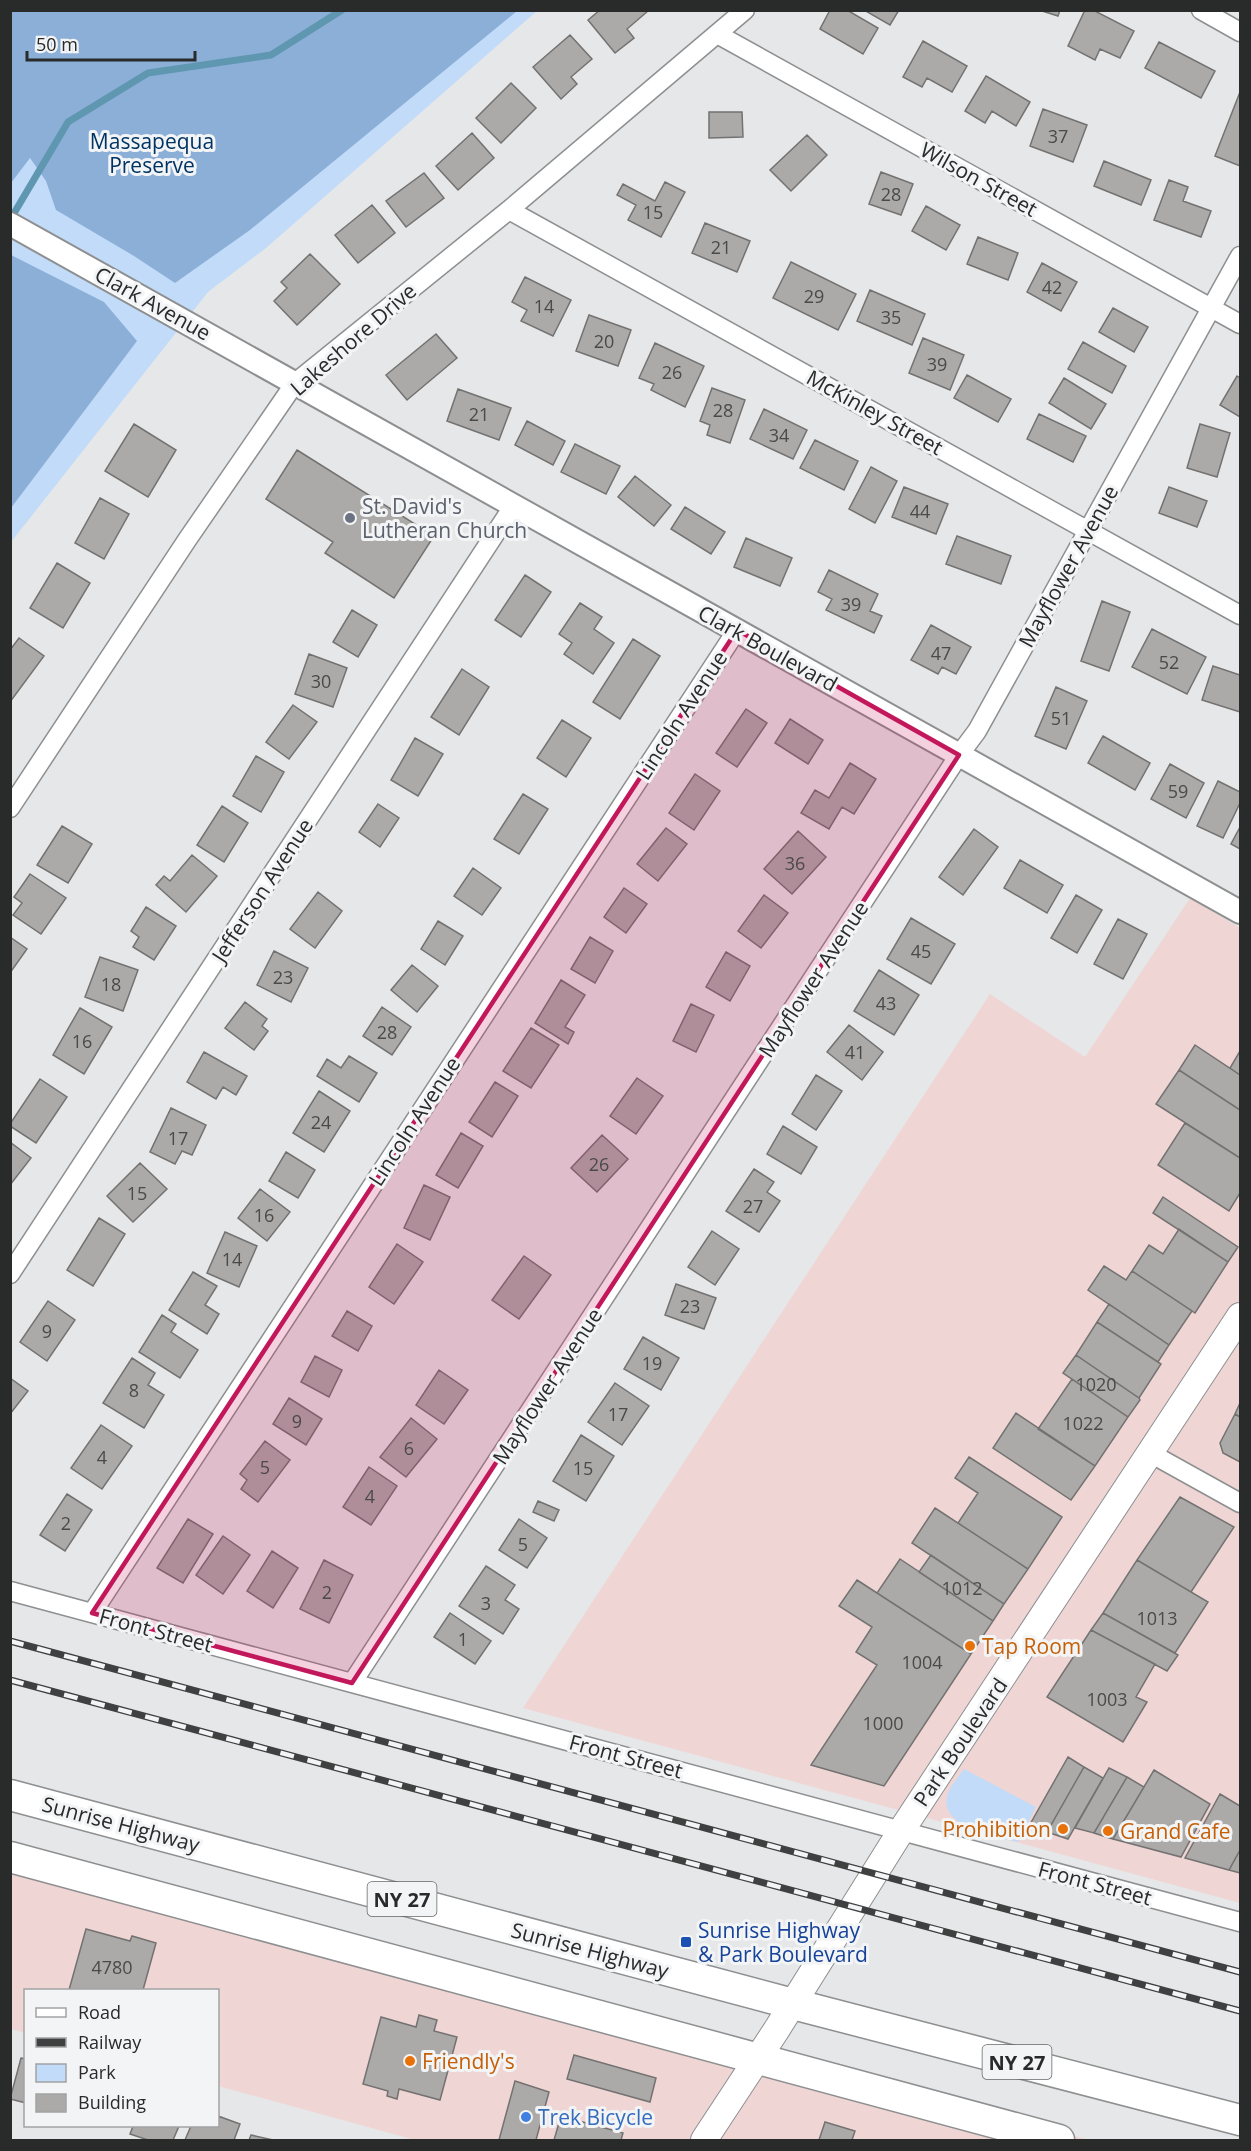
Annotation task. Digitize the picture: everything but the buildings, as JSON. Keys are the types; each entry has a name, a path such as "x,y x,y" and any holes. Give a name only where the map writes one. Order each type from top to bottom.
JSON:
{"highway":[{"name":"Sunrise Highway","path":"10,1795 793,2004 1240,2120"},
{"path":"10,1857 1059,2140"}],"main road":[{"name":"Park Boulevard","path":"704,2140 793,2004 901,1830 1240,1316"}],"street":[{"name":"Lakeshore Drive","path":"10,808 181,549 296,383 509,210 745,10"},
{"path":"1201,10 1240,32"},
{"name":"Wilson Street","path":"717,34 1240,324"},
{"name":"McKinley Street","path":"509,210 1240,615"},
{"name":"Clark Avenue","path":"10,224 296,383"},
{"name":"Mayflower Avenue","path":"352,1683 977,731 1240,256"},
{"name":"Clark Boulevard","path":"296,383 1240,912"},
{"name":"Jefferson Avenue","path":"10,1274 514,505"},
{"name":"Lincoln Avenue","path":"92,1613 736,630"},
{"path":"1150,1453 1240,1503"},
{"name":"Front Street","path":"10,1591 1240,1922"}],"highlighted area":[{"path":"737,630 959,755 352,1683 92,1613"}],"shaded area":[{"path":"1190,898 1240,928 1240,1903 523,1708 990,994 1085,1057"},
{"path":"10,1843 1089,2140 415,2140 219,2086 219,1989 24,1989 24,2033 11,2029"}],"green space":[{"name":"Massapequa Preserve","path":"11,10 517,11 250,230 175,283 56,210 46,181 30,158 11,183"},
{"name":"Massapequa Preserve","path":"11,11 537,11 266,248 208,292 11,542"},
{"path":"11,255 104,302 137,341 11,508"},
{"path":"964,1769 1036,1807 1018,1842 983,1833 959,1822 951,1815 947,1805 948,1793"}],"waterway":[{"path":"10,220 68,122 148,73 271,55 342,10"}],"railway":[{"path":"10,1641 1240,1972"},
{"path":"10,1680 1240,2011"}],"place":[{"name":"St. David's Lutheran Church","path":"350,518"},
{"name":"Tap Room","path":"970,1646"},
{"name":"Prohibition","path":"1063,1829"},
{"name":"Grand Cafe","path":"1108,1831"},
{"name":"Sunrise Highway & Park Boulevard","path":"686,1942"},
{"name":"Friendly's","path":"410,2061"},
{"name":"Trek Bicycle","path":"526,2117"}]}
